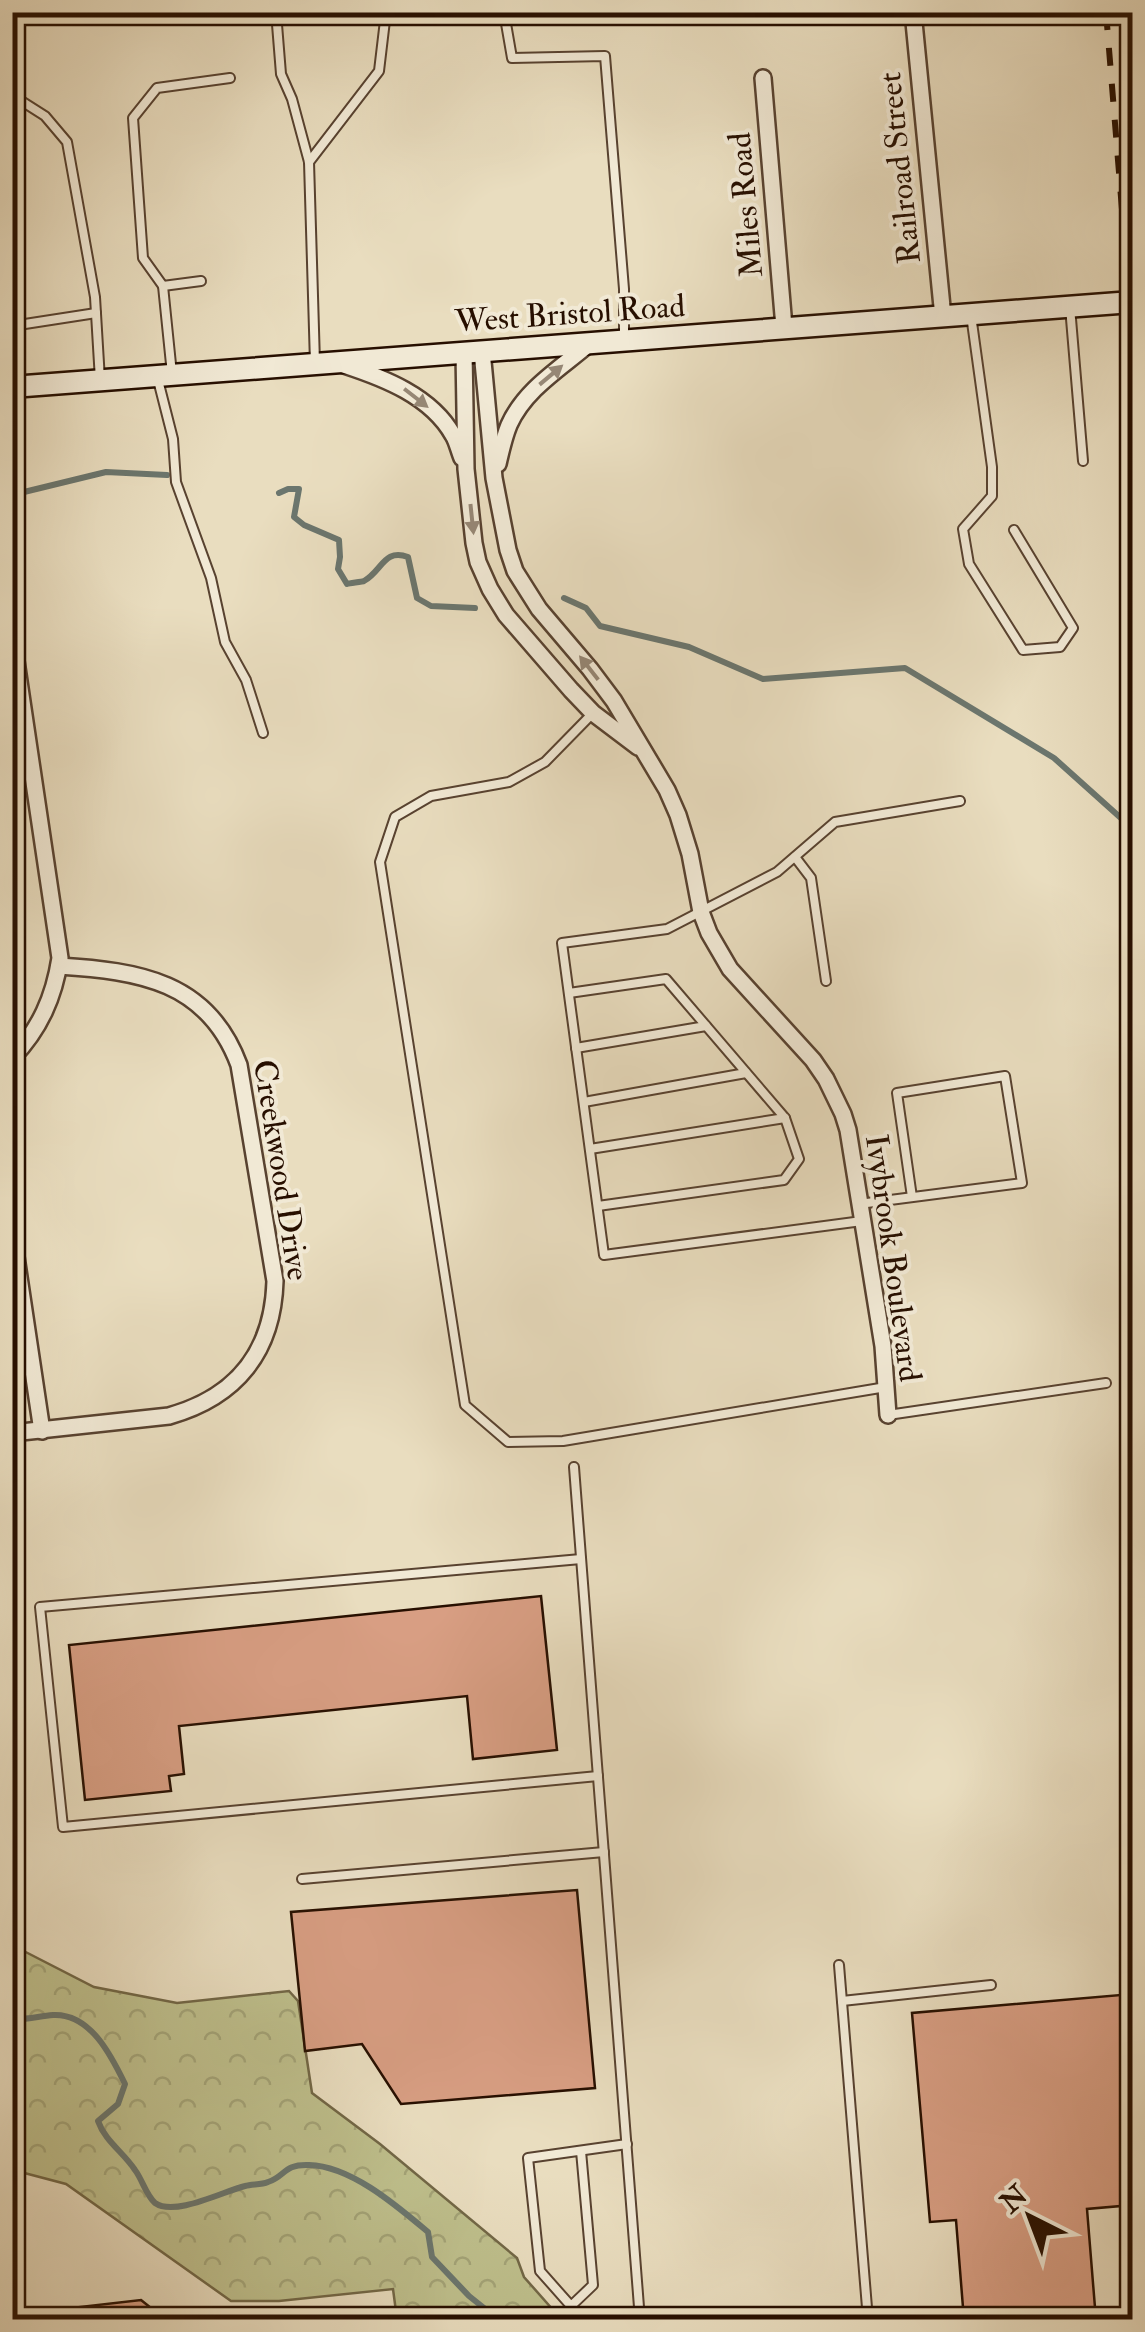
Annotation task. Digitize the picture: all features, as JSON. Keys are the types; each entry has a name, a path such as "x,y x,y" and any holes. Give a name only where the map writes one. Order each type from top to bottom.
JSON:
{"main road":[{"name":"West Bristol Road","path":"12,387 1132,302"}],"street":[{"name":"Railroad Street","path":"913,12 944,317"},
{"name":"Miles Road","path":"763,78 784,327"},
{"path":"494,478 515,412 532,392 591,342"},
{"name":"Ivybrook Boulevard","path":"473,351 466,469 478,562 506,615 593,713 642,750"},
{"name":"Ivybrook Boulevard","path":"473,351 494,478 515,571 539,609 590,668 667,790 690,854 701,912 730,969 813,1060 843,1114 882,1346 888,1415"},
{"path":"326,363 402,386 419,398 453,434 466,469"},
{"path":"12,634 57,927 59,966 45,1014 12,1058"},
{"name":"Creekwood Drive","path":"12,1433 169,1416 210,1401 246,1370 262,1344 274,1304 275,1280 239,1065 218,1024 188,996 157,981 115,971 59,966"},
{"path":"12,1230 42,1430"}],"lane":[{"path":"276,12 281,74 309,162 326,363"},
{"path":"309,162 379,70 386,12"},
{"path":"504,12 512,58 604,56 624,290 624,340"},
{"path":"230,78 158,88 133,118 143,258 162,286 165,375 176,482 211,578 225,642 246,680 263,732"},
{"path":"12,95 44,116 68,142 95,296 100,380"},
{"path":"162,286 201,281"},
{"path":"1070,307 1083,461"},
{"path":"12,326 96,314"},
{"path":"971,315 992,468 992,496 964,529 969,564 1023,650 1060,648 1073,628 1014,530"},
{"path":"593,713 545,762 509,782 431,796 396,817 380,862 465,1404 508,1442 563,1441 886,1387"},
{"path":"912,1197 897,1094 1004,1076 1022,1183 912,1197 860,1213 604,1255 562,943 668,929 777,872 835,822 960,802"},
{"path":"795,857 811,878 826,980"},
{"path":"568,993 666,979 785,1118 800,1159 784,1180 598,1206"},
{"path":"576,1048 706,1026"},
{"path":"584,1102 747,1073"},
{"path":"590,1150 785,1118"},
{"path":"888,1415 1106,1383"},
{"path":"574,1467 640,2320"},
{"path":"581,1559 40,1607 64,1828 598,1776"},
{"path":"302,1879 604,1852"},
{"path":"839,1965 868,2320"},
{"path":"842,2001 991,1985"},
{"path":"581,2151 593,2286 571,2306 540,2271 528,2158 627,2144"}],"green space":[{"path":"12,1945 94,1987 177,2003 289,1991 298,2001 312,2093 517,2258 524,2277 561,2319 397,2319 393,2289 279,2301 231,2301 66,2184 13,2170"}],"building":[{"path":"541,1596 557,1750 473,1759 467,1696 179,1726 184,1774 169,1776 171,1791 85,1800 69,1645"},
{"path":"577,1890 595,2088 401,2104 362,2044 305,2051 291,1912"},
{"path":"1132,1994 1132,2205 1087,2209 1096,2320 964,2320 956,2220 930,2222 912,2013"},
{"path":"141,2300 166,2320 62,2320 62,2309"}],"waterway":[{"path":"24,492 106,472 167,475"},
{"path":"279,493 299,489 294,517 339,540 338,569 347,584 364,581 388,558 400,555 408,557 417,598 431,606 475,608"},
{"path":"564,598 586,608 600,626 689,647 763,679 905,668 1054,758 1132,828"},
{"path":"12,2019 66,2016 98,2038 125,2084 118,2104 98,2121 155,2203 187,2205 274,2180 289,2168 301,2165 341,2172 373,2189 428,2232 432,2257 469,2296 499,2320"}],"railway":[{"path":"1106,12 1132,333"}]}
